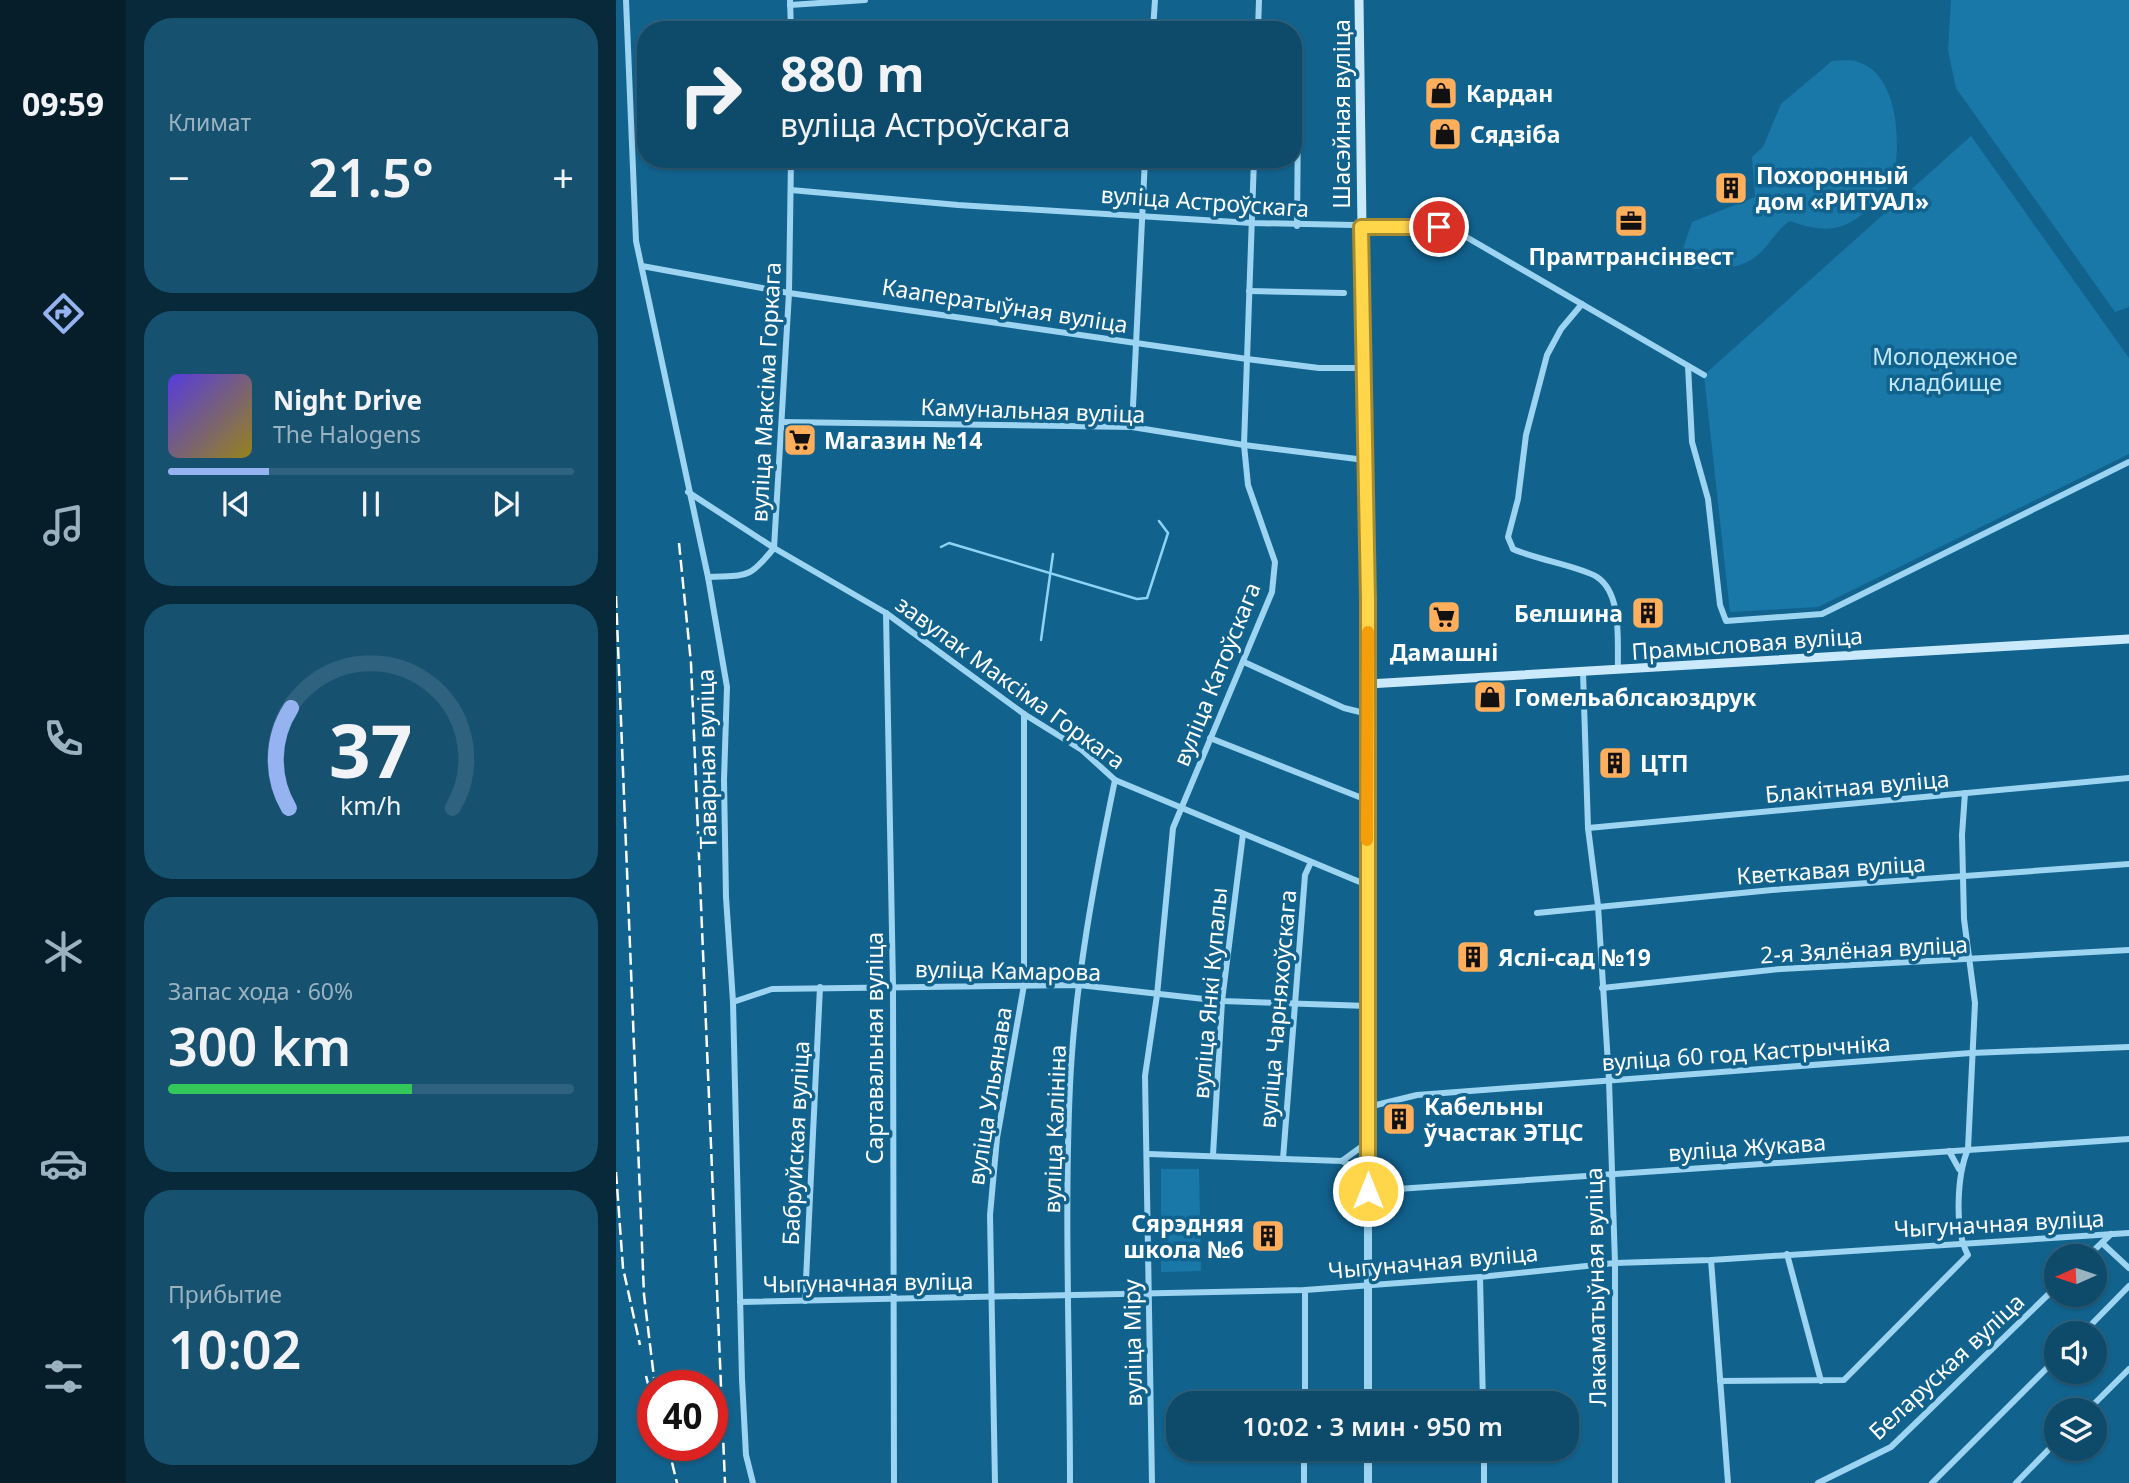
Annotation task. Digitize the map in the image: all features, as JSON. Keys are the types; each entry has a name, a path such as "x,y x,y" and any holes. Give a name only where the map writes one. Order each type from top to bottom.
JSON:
{"main road":[{"name":"Шасэйная вуліца","path":"1359,0 1368,684"},
{"name":"Прамысловая вуліца","path":"1368,684 2129,639"}],"street":[{"name":"Таварная вуліца","path":"626,0 636,242 708,577 727,687 724,793 733,1002 740,1301 746,1455 753,1483"},
{"path":"791,21 790,3 865,0"},
{"path":"1154,21 1155,0"},
{"path":"1258,21 1259,0"},
{"name":"вуліца Максіма Горкага","path":"708,577 755,572 774,548 789,292 791,168"},
{"path":"1132,427 1145,168"},
{"name":"вуліца Катоўскага","path":"1145,1076 1157,995 1173,828 1272,592 1275,562 1248,485 1244,445 1254,168"},
{"path":"1297,226 1298,168"},
{"name":"вуліца Астроўскага","path":"790,190 958,205 1142,214 1297,226 1449,227 1704,375"},
{"name":"Кааператыўная вуліца","path":"642,266 789,292 1247,359 1319,368 1364,368"},
{"path":"1249,291 1344,293"},
{"path":"1582,304 1561,329 1548,355 1526,435 1518,499 1508,537 1513,549 1596,576 1609,590 1614,606 1618,670"},
{"path":"1688,366 1692,442 1708,499 1720,605 1726,621 1822,614 2129,462"},
{"name":"Камунальная вуліца","path":"782,422 1132,427 1244,445 1366,460"},
{"name":"завулак Максіма Горкага","path":"688,492 774,548 886,613 1024,714 1082,750 1115,780 1367,886"},
{"name":"Сартавальная вуліца","path":"886,613 893,986 894,1483"},
{"path":"1244,662 1344,708 1368,714"},
{"name":"Лакаматыўная вуліца","path":"1583,672 1588,828 1598,906 1609,1080 1615,1262 1615,1483"},
{"name":"Шасэйная вуліца","path":"1368,684 1368,1391"},
{"name":"вуліца Ульянава","path":"995,1483 990,1215 997,1138 1024,985 1024,714"},
{"path":"1210,738 1367,800"},
{"name":"Блакітная вуліца","path":"1588,828 2129,778"},
{"name":"вуліца Калініна","path":"1070,1483 1070,1084 1079,985 1094,880 1115,780"},
{"path":"1720,1381 1844,1380 1968,1255 1961,1242 1959,1169 1968,1149 1975,1003 1962,877 1965,793"},
{"name":"вуліца Янкі Купалы","path":"1213,1155 1223,1001 1243,834"},
{"name":"вуліца Чарняхоўскага","path":"1283,1159 1305,874 1311,862"},
{"name":"Кветкавая вуліца","path":"1536,913 2129,864"},
{"name":"2-я Зялёная вуліца","path":"1602,988 1782,969 1970,961 2129,950"},
{"name":"вуліца Камарова","path":"733,1002 772,989 1079,985 1223,1001 1368,1006"},
{"name":"Бабруйская вуліца","path":"805,1301 820,987"},
{"name":"вуліца 60 год Кастрычніка","path":"1368,1107 1417,1095 1971,1053 2129,1047"},
{"name":"вуліца Міру","path":"1145,1076 1152,1483"},
{"name":"вуліца Жукава","path":"1368,1191 2129,1139"},
{"path":"1342,1161 1368,1142"},
{"path":"1949,1151 1959,1169"},
{"path":"1148,1154 1342,1161 1368,1175"},
{"name":"Чыгуначная вуліца","path":"740,1301 1305,1290 1480,1277 1615,1262 1711,1260 2129,1233"},
{"path":"2111,1234 2102,1243 2129,1268"},
{"path":"1787,1254 1821,1381"},
{"path":"1711,1260 1728,1483"},
{"path":"1480,1277 1483,1391"},
{"path":"2095,1321 2129,1286"},
{"path":"1305,1290 1305,1391"},
{"name":"Беларуская вуліца","path":"1818,1483 1891,1447 2044,1299"},
{"path":"2100,1398 2129,1369"},
{"path":"1932,1483 2044,1371"},
{"path":"2016,1483 2044,1454"},
{"path":"1304,1461 1304,1483"},
{"path":"1368,1461 1368,1483"},
{"path":"1483,1461 1484,1483"}],"green space":[{"path":"1951,0 2129,0 2129,307 2115,312 1956,88 1948,50"},
{"path":"1832,61 1855,61 1871,69 1889,94 1894,111 1897,145 1894,175 1887,190 1865,212 1842,226 1822,229 1790,221 1748,262 1731,267 1693,269 1683,249 1692,222 1755,197 1752,157 1763,147 1781,104"},
{"name":"Молодежное кладбище","path":"1971,136 2129,358 2129,454 1818,607 1730,612 1704,375"},
{"path":"1161,1169 1199,1169 1201,1271 1161,1272"}],"waterway":[{"path":"941,547 949,543 1137,599 1147,598 1168,533 1159,521"},
{"path":"1041,640 1053,554"}],"railway":[{"path":"679,543 691,663 725,1483"},
{"path":"616,596 644,1295 653,1370"},
{"path":"616,1172 623,1268 640,1345"},
{"path":"672,1461 677,1483"}],"slow traffic":[{"path":"1367,840 1368,632"}],"place":[{"name":"Кардан","path":"1441,93"},
{"name":"Сядзіба","path":"1445,134"},
{"name":"Похоронный дом «РИТУАЛ»","path":"1731,188"},
{"name":"Прамтрансінвест","path":"1631,221"},
{"name":"Магазин №14","path":"800,440"},
{"name":"Белшина","path":"1648,613"},
{"name":"Дамашні","path":"1444,617"},
{"name":"Гомельаблсаюздрук","path":"1490,697"},
{"name":"ЦТП","path":"1615,763"},
{"name":"Яслі-сад №19","path":"1473,957"},
{"name":"Кабельны ўчастак ЭТЦС","path":"1399,1119"},
{"name":"Сярэдняя школа №6","path":"1268,1236"}],"route":[{"path":"1368,1191 1368,599 1361,227 1439,227"}]}
